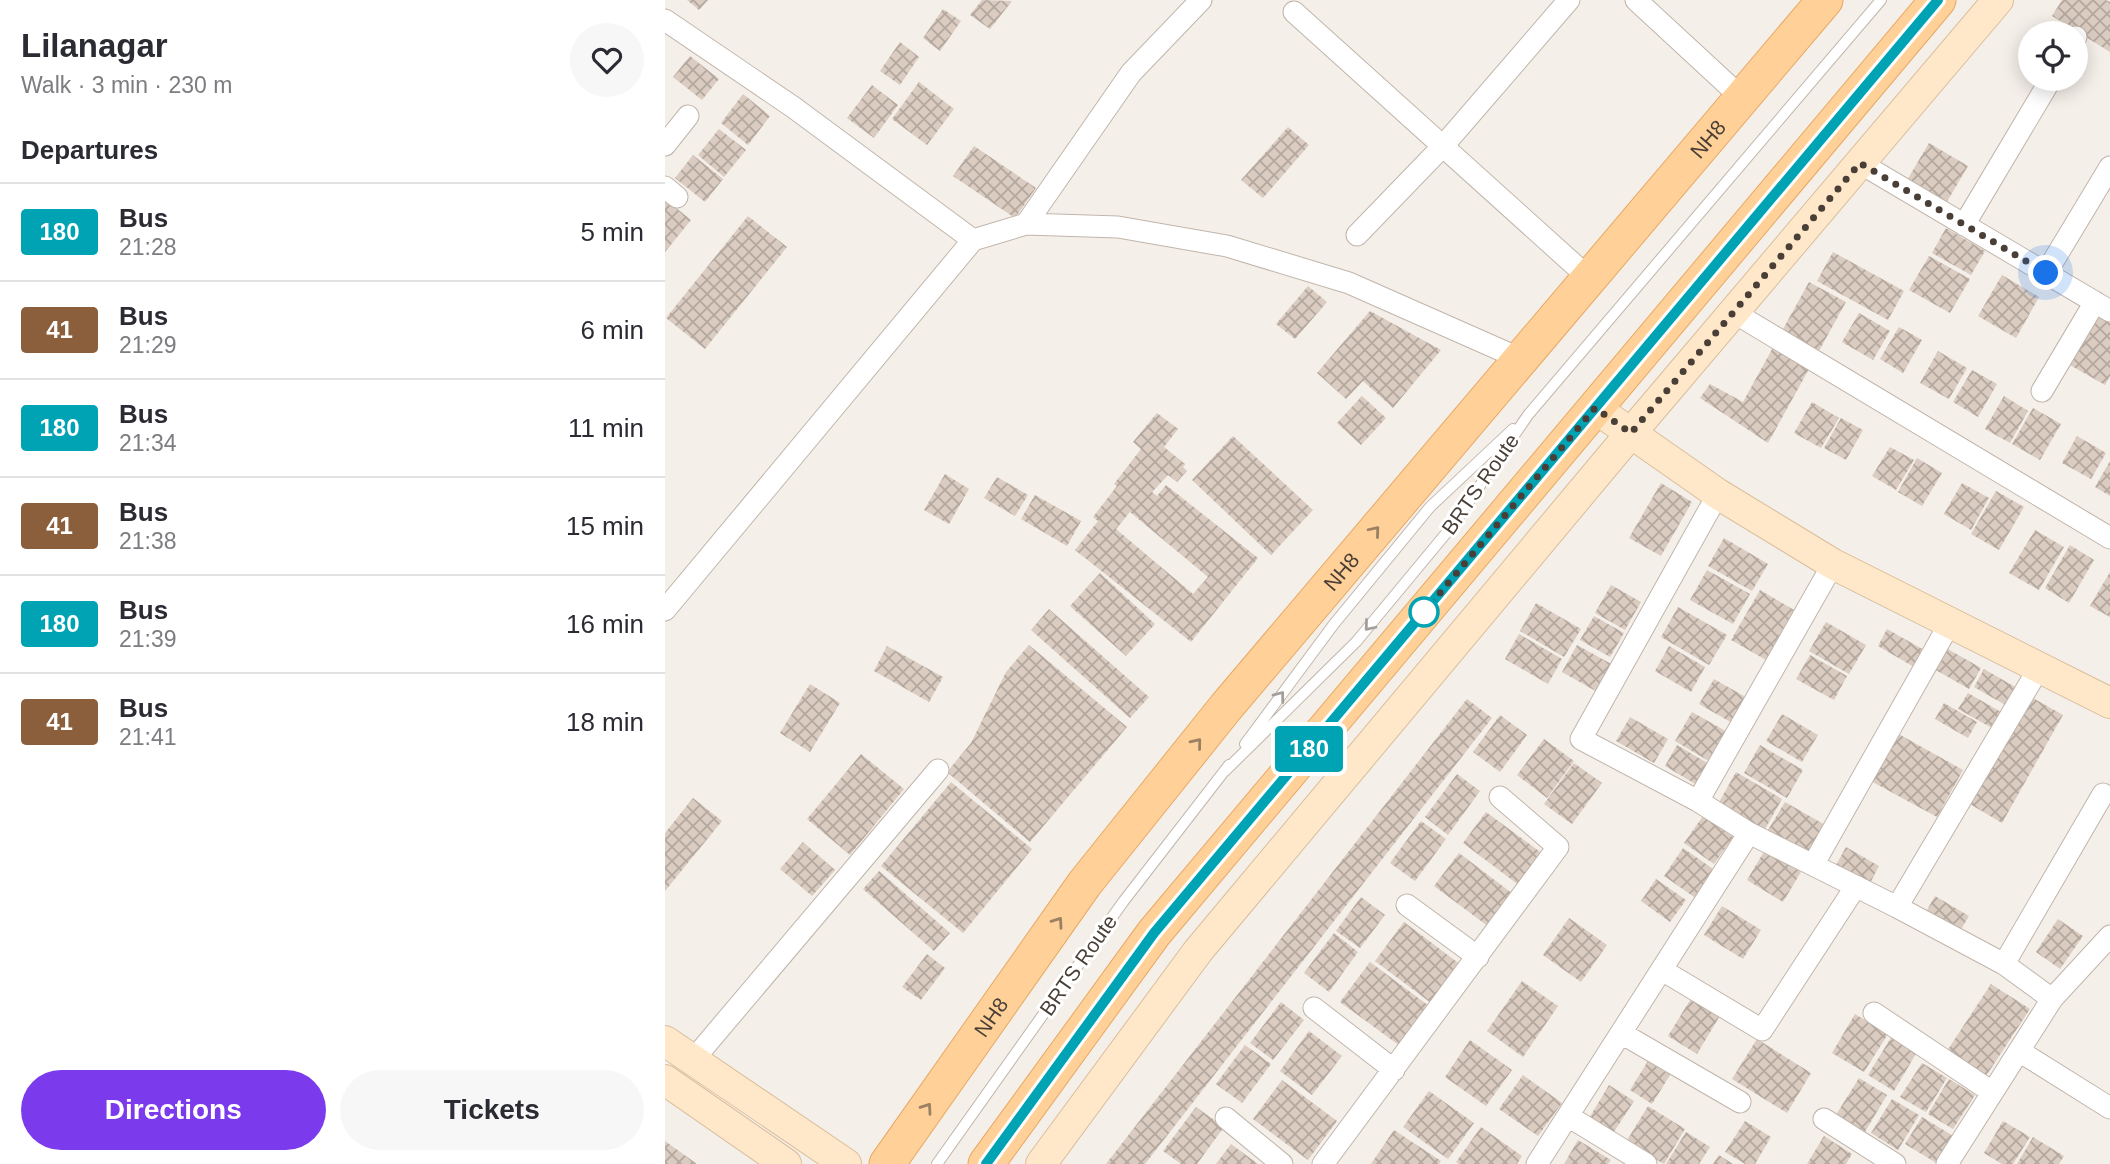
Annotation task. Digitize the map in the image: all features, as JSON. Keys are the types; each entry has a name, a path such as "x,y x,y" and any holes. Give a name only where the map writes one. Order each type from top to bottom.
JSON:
{"main road":[{"name":"NH8","path":"887,1164 1086,883 1226,707 1825,0"},
{"path":"986,1164 1154,933 1938,0"}],"street":[{"path":"1027,224 1131,73 1201,0"},
{"path":"1357,235 1443,146 1569,0"},
{"path":"1636,0 1742,98"},
{"path":"1041,1164 1198,951 1631,433 1998,0"},
{"path":"1294,12 1589,278"},
{"path":"665,20 793,107 973,240"},
{"path":"1964,225 2044,91"},
{"path":"665,145 688,116"},
{"path":"1860,163 2102,307 2042,391"},
{"path":"2046,273 2110,167"},
{"path":"665,610 973,240 1027,224 1118,227 1227,247 1349,283 1521,359"},
{"path":"1733,312 2110,538"},
{"path":"1595,408 1718,494 1833,564 2110,703"},
{"path":"1718,494 1581,739 1698,801 1749,833 2004,964 2052,999"},
{"path":"1698,801 1833,564"},
{"path":"1813,865 1950,623"},
{"path":"1897,907 2039,668"},
{"path":"679,1059 938,770"},
{"path":"2004,964 2103,794"},
{"path":"1323,1164 1558,847 1500,797"},
{"path":"1537,1164 1749,833"},
{"path":"1662,970 1762,1030 1856,886"},
{"path":"1406,905 1478,957"},
{"path":"1953,1162 1992,1092 2052,999 2110,936"},
{"path":"1314,1008 1394,1070"},
{"path":"1874,1013 1992,1092"},
{"path":"1621,1033 1740,1102"},
{"path":"665,1041 679,1059 817,1164"},
{"path":"2018,1051 2110,1108"},
{"path":"679,1059 846,1164"},
{"path":"665,1080 786,1164"},
{"path":"665,1103 750,1164"},
{"path":"1567,1116 1646,1164"},
{"path":"1226,1118 1282,1164"},
{"path":"1824,1119 1895,1164"}],"lane":[{"path":"1528,415 1881,0"},
{"name":"BRTS Route","path":"1225,771 1356,642 1453,525 1528,415"},
{"name":"BRTS Route","path":"937,1164 1123,902 1334,624 1430,507 1528,415"}],"building":[{"path":"687,0 708,0 699,10"},
{"path":"982,0 1012,1 990,29 970,15"},
{"path":"2062,0 2110,2 2110,52 2088,38 2088,21 2060,21 2052,16"},
{"path":"943,9 961,21 940,51 923,38"},
{"path":"900,42 919,57 900,85 880,71"},
{"path":"690,56 719,79 702,100 673,77"},
{"path":"919,82 954,109 927,145 892,119"},
{"path":"872,85 898,105 874,138 847,118"},
{"path":"743,94 770,116 748,145 721,123"},
{"path":"1288,127 1309,145 1263,198 1241,180"},
{"path":"719,129 746,150 724,177 698,155"},
{"path":"1929,143 1968,166 1945,205 1906,182"},
{"path":"974,146 1036,188 1015,218 953,176"},
{"path":"693,155 723,179 705,202 675,178"},
{"path":"665,199 691,220 665,252"},
{"path":"748,216 787,247 705,349 666,318"},
{"path":"1946,228 1985,251 1971,275 1932,253"},
{"path":"1833,252 1904,291 1888,320 1817,281"},
{"path":"1929,256 1970,279 1950,313 1909,290"},
{"path":"2002,275 2039,297 2016,338 1978,316"},
{"path":"1809,282 1846,302 1768,443 1700,398 1710,384 1743,402"},
{"path":"1308,286 1327,302 1295,339 1276,324"},
{"path":"1370,311 1441,350 1393,408 1363,381 1346,399 1317,373"},
{"path":"1859,313 1890,331 1873,360 1842,342"},
{"path":"2098,316 2110,323 2110,376 2105,385 2070,365"},
{"path":"1899,327 1922,340 1903,373 1880,359"},
{"path":"1938,351 1967,368 1949,399 1920,383"},
{"path":"1972,370 1997,384 1978,417 1953,402"},
{"path":"1362,396 1386,418 1361,445 1337,423"},
{"path":"2004,396 2028,411 2010,443 1985,429"},
{"path":"1812,402 1839,418 1821,448 1794,433"},
{"path":"2033,408 2061,424 2040,460 2012,444"},
{"path":"1157,413 1178,429 1164,447 1185,464 1183,467 1187,471 1177,482 1168,475 1152,492 1157,496 1166,485 1258,558 1191,642 1075,550 1098,521 1093,517 1117,486 1114,484 1141,449 1133,442","holes":["1130,512 1208,577 1193,594 1116,529"]},
{"path":"1841,418 1863,430 1846,460 1824,448"},
{"path":"1233,436 1313,510 1271,555 1192,480"},
{"path":"2077,436 2106,453 2091,479 2062,463"},
{"path":"1890,447 1914,460 1896,490 1872,476"},
{"path":"1917,458 1942,473 1922,506 1898,492"},
{"path":"2110,461 2110,496 2095,487"},
{"path":"945,474 969,489 949,524 924,510"},
{"path":"997,477 1028,495 1015,516 984,498"},
{"path":"1661,483 1692,502 1661,556 1629,538"},
{"path":"1962,483 1989,498 1971,530 1944,514"},
{"path":"1996,491 2024,507 1999,550 1971,534"},
{"path":"1035,495 1081,521 1067,546 1021,519"},
{"path":"2035,530 2064,547 2039,590 2009,573"},
{"path":"1724,538 1768,564 1752,591 1708,566"},
{"path":"2070,545 2094,560 2069,603 2045,588"},
{"path":"1707,570 1750,594 1733,624 1690,600"},
{"path":"2110,572 2110,617 2090,606"},
{"path":"1100,573 1155,624 1126,656 1070,606"},
{"path":"1611,585 1641,602 1625,630 1595,613"},
{"path":"1760,590 1794,610 1766,660 1731,640"},
{"path":"1536,603 1581,629 1564,657 1520,631"},
{"path":"1678,607 1727,635 1709,665 1661,637"},
{"path":"1049,609 1149,697 1130,718 1031,630"},
{"path":"1594,616 1624,633 1610,657 1580,640"},
{"path":"1826,622 1866,645 1849,674 1809,651"},
{"path":"1887,629 1924,650 1914,667 1878,646"},
{"path":"1519,634 1562,659 1548,684 1505,659"},
{"path":"1029,645 1127,727 1030,842 947,772 971,743 1006,672"},
{"path":"1577,645 1615,666 1599,693 1562,672"},
{"path":"887,646 943,677 929,702 874,671"},
{"path":"1669,646 1705,667 1691,692 1655,671"},
{"path":"1946,648 1981,668 1969,689 1934,669"},
{"path":"1810,655 1847,676 1834,700 1796,679"},
{"path":"1984,669 2017,688 2007,706 1974,687"},
{"path":"1714,679 1749,699 1734,724 1699,704"},
{"path":"810,684 840,703 810,752 780,733"},
{"path":"1968,693 2001,712 1992,728 1958,709"},
{"path":"2024,693 2063,715 2002,823 1963,800"},
{"path":"1467,699 1492,718 1145,1164 1106,1164"},
{"path":"1944,703 1977,722 1968,738 1935,719"},
{"path":"1692,712 1729,733 1712,763 1675,741"},
{"path":"1782,714 1818,735 1802,762 1766,741"},
{"path":"1500,715 1527,735 1500,772 1473,752"},
{"path":"1630,717 1668,739 1654,763 1616,741"},
{"path":"1895,732 1963,770 1937,817 1869,780"},
{"path":"1544,739 1574,761 1547,798 1517,775"},
{"path":"1677,745 1709,764 1697,785 1665,766"},
{"path":"1760,745 1803,770 1787,798 1744,773"},
{"path":"861,754 904,789 850,855 807,819"},
{"path":"1574,763 1602,783 1572,824 1544,804"},
{"path":"1736,772 1782,799 1764,831 1718,804"},
{"path":"1457,774 1480,791 1448,835 1425,817"},
{"path":"951,782 1032,849 963,933 881,866"},
{"path":"693,798 722,821 665,891 665,833"},
{"path":"1785,802 1827,826 1811,854 1768,830"},
{"path":"1486,812 1543,854 1520,886 1463,843"},
{"path":"1703,816 1733,837 1714,864 1684,843"},
{"path":"1421,821 1446,839 1415,881 1390,863"},
{"path":"803,842 835,870 812,896 780,869"},
{"path":"1846,847 1879,866 1868,887 1835,867"},
{"path":"1683,848 1716,871 1697,899 1664,876"},
{"path":"1765,850 1801,872 1783,902 1747,880"},
{"path":"1459,853 1513,894 1489,927 1434,886"},
{"path":"879,871 950,933 934,951 863,889"},
{"path":"1656,879 1686,900 1670,922 1641,901"},
{"path":"1935,896 1969,916 1960,931 1926,912"},
{"path":"1361,897 1385,915 1360,948 1336,931"},
{"path":"1722,906 1761,930 1743,959 1704,935"},
{"path":"1569,918 1607,945 1581,982 1543,955"},
{"path":"2058,919 2083,936 2060,969 2036,952"},
{"path":"1404,922 1461,965 1431,1003 1375,961"},
{"path":"1334,933 1358,952 1329,992 1304,973"},
{"path":"927,954 945,968 921,1000 902,987"},
{"path":"1370,962 1429,1006 1400,1046 1340,1002"},
{"path":"1522,981 1558,1006 1523,1057 1487,1031"},
{"path":"1991,984 2030,1009 1986,1076 1947,1051"},
{"path":"1692,997 1721,1014 1697,1054 1668,1036"},
{"path":"1281,1002 1304,1020 1273,1060 1250,1043"},
{"path":"1855,1014 1888,1034 1864,1072 1832,1053"},
{"path":"1309,1031 1342,1056 1312,1095 1280,1071"},
{"path":"1892,1036 1917,1052 1894,1091 1868,1075"},
{"path":"1757,1039 1811,1073 1787,1113 1732,1079"},
{"path":"1470,1040 1512,1070 1486,1106 1445,1077"},
{"path":"1245,1045 1271,1064 1242,1103 1216,1084"},
{"path":"1648,1061 1670,1075 1652,1104 1630,1090"},
{"path":"1922,1063 1947,1078 1926,1112 1900,1097"},
{"path":"1523,1075 1562,1103 1538,1136 1499,1109"},
{"path":"1859,1078 1887,1095 1863,1135 1834,1118"},
{"path":"1949,1079 1975,1095 1953,1129 1928,1114"},
{"path":"1282,1080 1337,1121 1308,1160 1253,1119"},
{"path":"1609,1085 1634,1101 1612,1135 1588,1120"},
{"path":"1429,1091 1474,1123 1448,1159 1403,1127"},
{"path":"1892,1099 1919,1115 1898,1150 1871,1133"},
{"path":"1648,1106 1685,1129 1664,1164 1626,1142"},
{"path":"1196,1107 1224,1127 1197,1164 1181,1164 1163,1151"},
{"path":"1922,1117 1955,1137 1938,1164 1905,1144"},
{"path":"1745,1121 1771,1137 1755,1164 1745,1164 1725,1152"},
{"path":"2003,1121 2030,1137 2013,1164 2002,1164 1984,1153"},
{"path":"1481,1127 1522,1156 1517,1164 1456,1162"},
{"path":"1394,1130 1441,1161 1439,1164 1371,1164"},
{"path":"1686,1132 1710,1147 1699,1164 1666,1164"},
{"path":"1824,1136 1852,1154 1846,1164 1807,1164"},
{"path":"2033,1137 2064,1156 2059,1164 2017,1164"},
{"path":"1578,1140 1611,1160 1608,1164 1564,1164"},
{"path":"665,1141 697,1164 665,1164"},
{"path":"1231,1144 1258,1164 1216,1164"},
{"path":"1719,1155 1733,1164 1713,1164"}],"bus line":[{"name":"180","path":"986,1164 1154,933 1938,0"}],"route":[{"path":"1424,612 1595,408 1631,433 1860,163 2046,273"}]}
